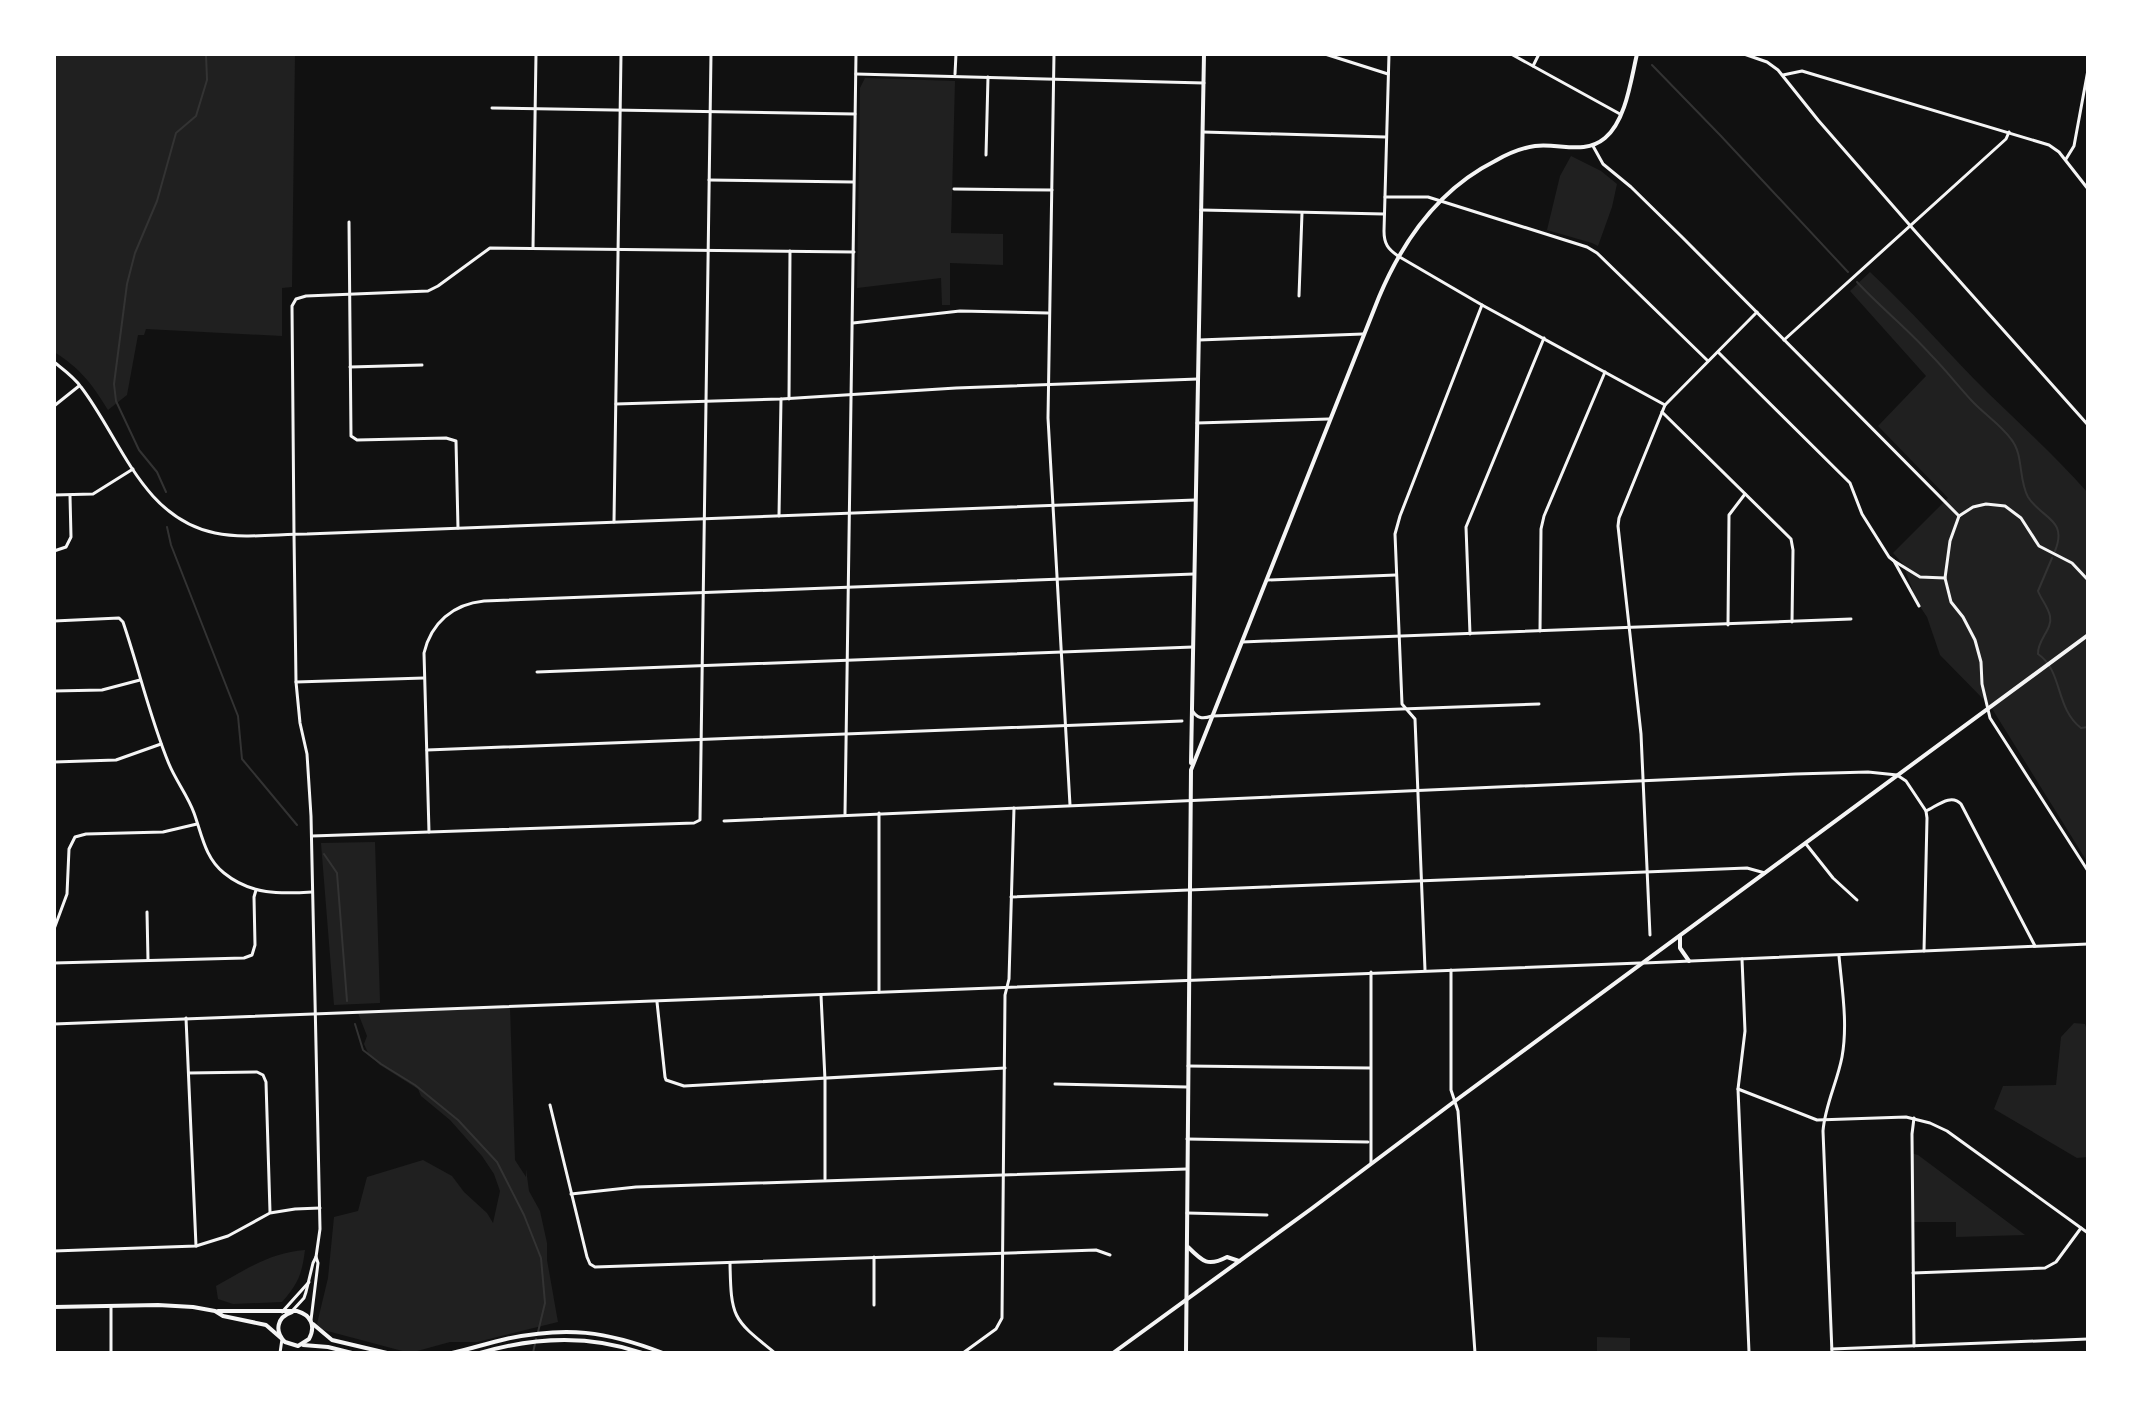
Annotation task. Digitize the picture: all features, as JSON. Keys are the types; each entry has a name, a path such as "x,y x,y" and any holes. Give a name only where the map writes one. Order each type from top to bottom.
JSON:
{"main road":[{"path":"1186,1353 1191,770 1204,54"},
{"path":"1191,770 1381,291 1398,256 1439,201 1474,172 1520,150 1538,146 1581,148 1593,146 1607,137 1621,115 1637,54"},
{"path":"1113,1353 2088,635"},
{"path":"1680,936 1680,948 1689,961"},
{"path":"1188,1247 1200,1260 1207,1262 1227,1257 1239,1261"},
{"path":"54,1307 172,1305 215,1311 302,1313 332,1340 387,1353"},
{"path":"215,1311 223,1316 266,1325 289,1345 328,1347 352,1353"},
{"path":"281,1338 278,1332 282,1317 292,1312"},
{"path":"299,1346 309,1339 313,1329 311,1322"},
{"path":"452,1353 545,1332 580,1331 623,1339 663,1353"},
{"path":"480,1353 528,1342 576,1339 642,1353"}],"street":[{"path":"533,248 536,54"},
{"path":"614,522 621,54"},
{"path":"312,836 694,823 700,820 711,54"},
{"path":"845,814 856,54"},
{"path":"955,76 956,54"},
{"path":"1054,54 1048,430 1070,805"},
{"path":"1325,54 1388,74"},
{"path":"1389,54 1384,241 1390,251 1665,405"},
{"path":"1511,54 1621,115"},
{"path":"1533,66 1539,54"},
{"path":"1744,54 1767,62 1783,75 1818,120 2088,425"},
{"path":"2066,159 2074,146 2088,70"},
{"path":"1783,75 1802,71 2052,146 2088,189"},
{"path":"856,74 1204,83"},
{"path":"986,155 988,77"},
{"path":"492,108 855,114"},
{"path":"1203,132 1386,137"},
{"path":"1784,340 2006,139 2009,132"},
{"path":"1593,146 1603,164 1631,187 1959,516"},
{"path":"709,180 855,182"},
{"path":"954,189 1052,190"},
{"path":"1385,197 1428,197 1592,250 1708,361"},
{"path":"1201,210 1384,214"},
{"path":"1299,296 1302,213"},
{"path":"349,222 351,436 357,440 450,438 456,441 458,528"},
{"path":"292,1312 304,1298 316,1257 320,1229 312,836 307,761 296,682 293,304 303,296 428,291 490,248 854,252"},
{"path":"789,399 790,251"},
{"path":"1425,970 1415,719 1402,704 1396,528 1482,305"},
{"path":"853,323 960,311 1050,313"},
{"path":"1650,935 1641,734 1619,518 1665,405 1757,312"},
{"path":"1199,340 1365,334"},
{"path":"1470,634 1466,527 1544,338"},
{"path":"1717,352 1850,483 1862,514 1889,557 1920,577 1945,578"},
{"path":"54,362 80,386 133,469 164,507 178,518 217,533 294,534 1195,500"},
{"path":"350,367 422,365"},
{"path":"1540,631 1541,529 1544,516 1605,372"},
{"path":"616,404 789,399 1198,379"},
{"path":"54,406 80,386"},
{"path":"779,516 781,399"},
{"path":"1662,412 1788,535 1793,545 1792,622"},
{"path":"1197,423 1332,419"},
{"path":"54,495 93,494 133,469"},
{"path":"1728,625 1729,515 1745,494"},
{"path":"54,551 66,547 71,537 70,496"},
{"path":"2088,580 2072,563 2039,546 2021,518 2005,506 1986,504 1973,507 1959,516 1950,541 1945,578 1951,602 1975,640 1990,718 2088,871"},
{"path":"1894,561 1919,606"},
{"path":"429,832 424,653 432,631 445,616 465,604 1195,574"},
{"path":"1267,580 1396,575"},
{"path":"54,621 119,618 123,622 161,744 194,812 207,851 219,869 240,884 256,890 280,894 313,892"},
{"path":"1242,642 1851,619"},
{"path":"537,672 1194,647"},
{"path":"296,682 424,678"},
{"path":"54,691 102,690 140,680"},
{"path":"1192,710 1198,717 1539,704"},
{"path":"427,750 1182,721"},
{"path":"54,762 116,760 161,744"},
{"path":"724,821 1868,772 1897,775 1906,781 1926,811 1924,951"},
{"path":"1926,811 1951,798 1957,799 2035,946"},
{"path":"963,1353 996,1329 1002,1318 1005,995 1014,808"},
{"path":"879,813 879,992"},
{"path":"54,929 67,894 69,849 75,837 163,832 197,824"},
{"path":"1806,844 1833,878 1857,900"},
{"path":"1011,897 1750,868 1765,873"},
{"path":"54,963 244,958 252,955 255,945 256,890"},
{"path":"147,912 148,960"},
{"path":"54,1024 2088,944"},
{"path":"1839,956 1844,1017 1842,1054 1824,1121 1832,1351 2088,1339"},
{"path":"1742,959 1745,1031 1738,1089 1749,1352"},
{"path":"1451,970 1451,1090 1458,1111 1475,1353"},
{"path":"1371,972 1371,1163"},
{"path":"821,995 825,1180"},
{"path":"657,1002 665,1077 674,1084 825,1080 1005,1068"},
{"path":"186,1018 196,1246"},
{"path":"1188,1066 1370,1068"},
{"path":"189,1073 257,1072 263,1075 266,1082 270,1213"},
{"path":"1055,1084 1188,1087"},
{"path":"1738,1089 1817,1120 1914,1118 1930,1123 1947,1131 2088,1233"},
{"path":"550,1105 587,1257 595,1267 1003,1252 1096,1250 1110,1255"},
{"path":"1914,1118 1914,1346"},
{"path":"1187,1139 1369,1142"},
{"path":"571,1194 636,1187 1187,1168"},
{"path":"54,1251 196,1246 228,1236 270,1213 320,1208"},
{"path":"1187,1213 1267,1215"},
{"path":"1913,1273 2045,1268 2056,1262 2081,1228"},
{"path":"311,1322 318,1263 316,1257"},
{"path":"874,1257 874,1305"},
{"path":"730,1262 734,1314 742,1325 775,1353"},
{"path":"282,1312 309,1282"},
{"path":"111,1306 111,1353"},
{"path":"280,1353 281,1338"},
{"path":"621,1349 623,1339"},
{"path":"292,1353 299,1346"}],"shaded area":[{"path":"54,54 295,54 292,287 282,288 282,336 146,329 144,335 138,335 127,395 108,410 85,377 54,352"},
{"path":"865,78 955,81 951,233 1003,234 1003,265 950,263 950,305 942,305 941,278 857,288 860,88"},
{"path":"1571,156 1601,171 1617,184 1598,246 1547,230 1560,176"},
{"path":"1870,272 2088,493 2088,863 1991,707 1940,655 1903,564 1893,553 1948,498 1878,426 1926,376 1850,291"},
{"path":"375,842 380,1003 334,1005 321,843"},
{"path":"510,1007 515,1160 526,1177 526,1169 529,1191 540,1211 558,1322 477,1342 450,1342 410,1353 316,1328 328,1278 334,1217 358,1211 367,1177 423,1160 452,1176 493,1223 500,1191 494,1174 482,1156 450,1120 421,1096 418,1089 380,1065 368,1053 364,1044 367,1036 358,1013"},
{"path":"2074,1023 2085,1024 2088,1034 2088,1157 2077,1158 1994,1109 2003,1086 2056,1085 2061,1037"},
{"path":"1911,1153 1918,1155 2025,1235 1956,1237 1956,1222 1914,1222"},
{"path":"305,1250 298,1278 282,1302 233,1304 218,1299 216,1286 269,1258"},
{"path":"1597,1337 1630,1338 1630,1353 1597,1353"}],"waterway":[{"path":"166,492 157,472 139,450 116,401 114,384 127,284 135,253 157,201 176,133 196,116 207,80 206,54"},
{"path":"1652,65 1848,272"},
{"path":"1857,282 2011,439 2018,452 2028,497 2056,526 2058,540 2055,551"},
{"path":"167,527 171,545 238,716 242,759 297,825"},
{"path":"2052,558 2038,591 2050,616 2038,654 2052,670 2073,720 2081,728 2088,727"},
{"path":"324,854 337,873 347,1001"},
{"path":"355,1024 363,1050 415,1085 458,1120 497,1162 524,1215 541,1258 545,1303 538,1332"},
{"path":"533,1353 536,1339"}]}
